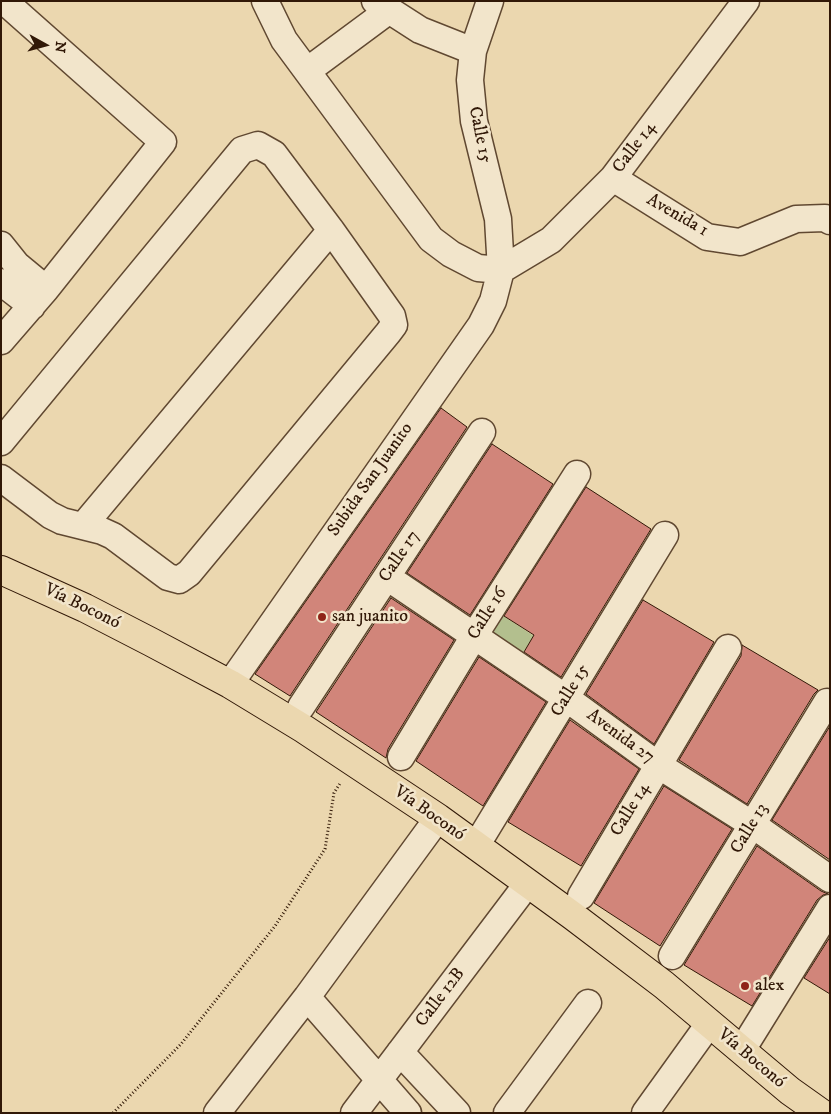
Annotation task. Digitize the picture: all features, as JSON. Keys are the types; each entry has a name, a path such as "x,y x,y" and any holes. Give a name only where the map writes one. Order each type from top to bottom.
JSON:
{"main road":[{"name":"Vía Boconó","path":"1,570 85,608 230,684 355,763 438,818 620,951 664,985 790,1091 822,1113"}],"street":[{"path":"1,341 39,297 163,142 4,1"},
{"path":"265,1 284,40 431,239 451,254 478,268 500,270"},
{"name":"Calle 15","path":"490,1 473,51 470,80 474,121 498,219 500,270"},
{"name":"Calle 14","path":"500,270 551,240 613,178 746,1"},
{"path":"307,72 382,6 420,30 473,51"},
{"path":"1,442 242,150 258,145 274,154 392,316 394,325 189,573 179,580 168,578 113,536 102,531 62,521 50,515 1,478"},
{"name":"Avenida 1","path":"613,178 707,237 740,242 796,219 825,218 830,221"},
{"path":"83,526 331,230"},
{"path":"1,245 39,297"},
{"name":"Subida San Juanito","path":"230,684 480,325 493,301 500,270"},
{"path":"1,282 39,297"},
{"name":"Calle 17","path":"301,707 482,432"},
{"name":"Calle 16","path":"401,757 474,636 577,474"},
{"name":"Calle 15","path":"476,846 665,535"},
{"name":"Avenida 27","path":"387,577 566,698 658,765 753,825 830,879"},
{"name":"Calle 14","path":"581,896 728,648"},
{"name":"Calle 13","path":"672,956 827,702"},
{"path":"217,1113 306,997 438,818"},
{"name":"Calle 12B","path":"354,1113 528,883"},
{"path":"742,1050 830,908"},
{"path":"306,997 408,1113"},
{"path":"507,1113 588,1003"},
{"path":"645,1113 709,1024"},
{"path":"400,1052 457,1113"}],"path":[{"path":"113,1113 181,1044 275,926 325,849 334,793 355,763"}],"green space":[{"path":"496,611 534,636 519,659 482,635"}],"building":[{"path":"441,408 467,427 290,696 255,674"},
{"path":"492,444 553,484 470,615 407,573"},
{"path":"586,487 651,529 561,677 524,652 534,635 504,616"},
{"path":"391,598 454,640 388,749 386,758 316,712"},
{"path":"643,600 714,642 654,744 586,694"},
{"path":"742,645 818,690 747,804 679,760 741,656"},
{"path":"479,657 546,702 483,806 416,761"},
{"path":"570,720 639,769 581,866 508,822"},
{"path":"830,726 830,860 772,820"},
{"path":"664,786 732,829 660,946 594,903"},
{"path":"757,846 828,894 823,895 817,900 752,1006 684,965"},
{"path":"830,937 830,994 804,978"}],"place":[{"name":"san juanito","path":"322,617"},
{"name":"alex","path":"745,986"}]}
